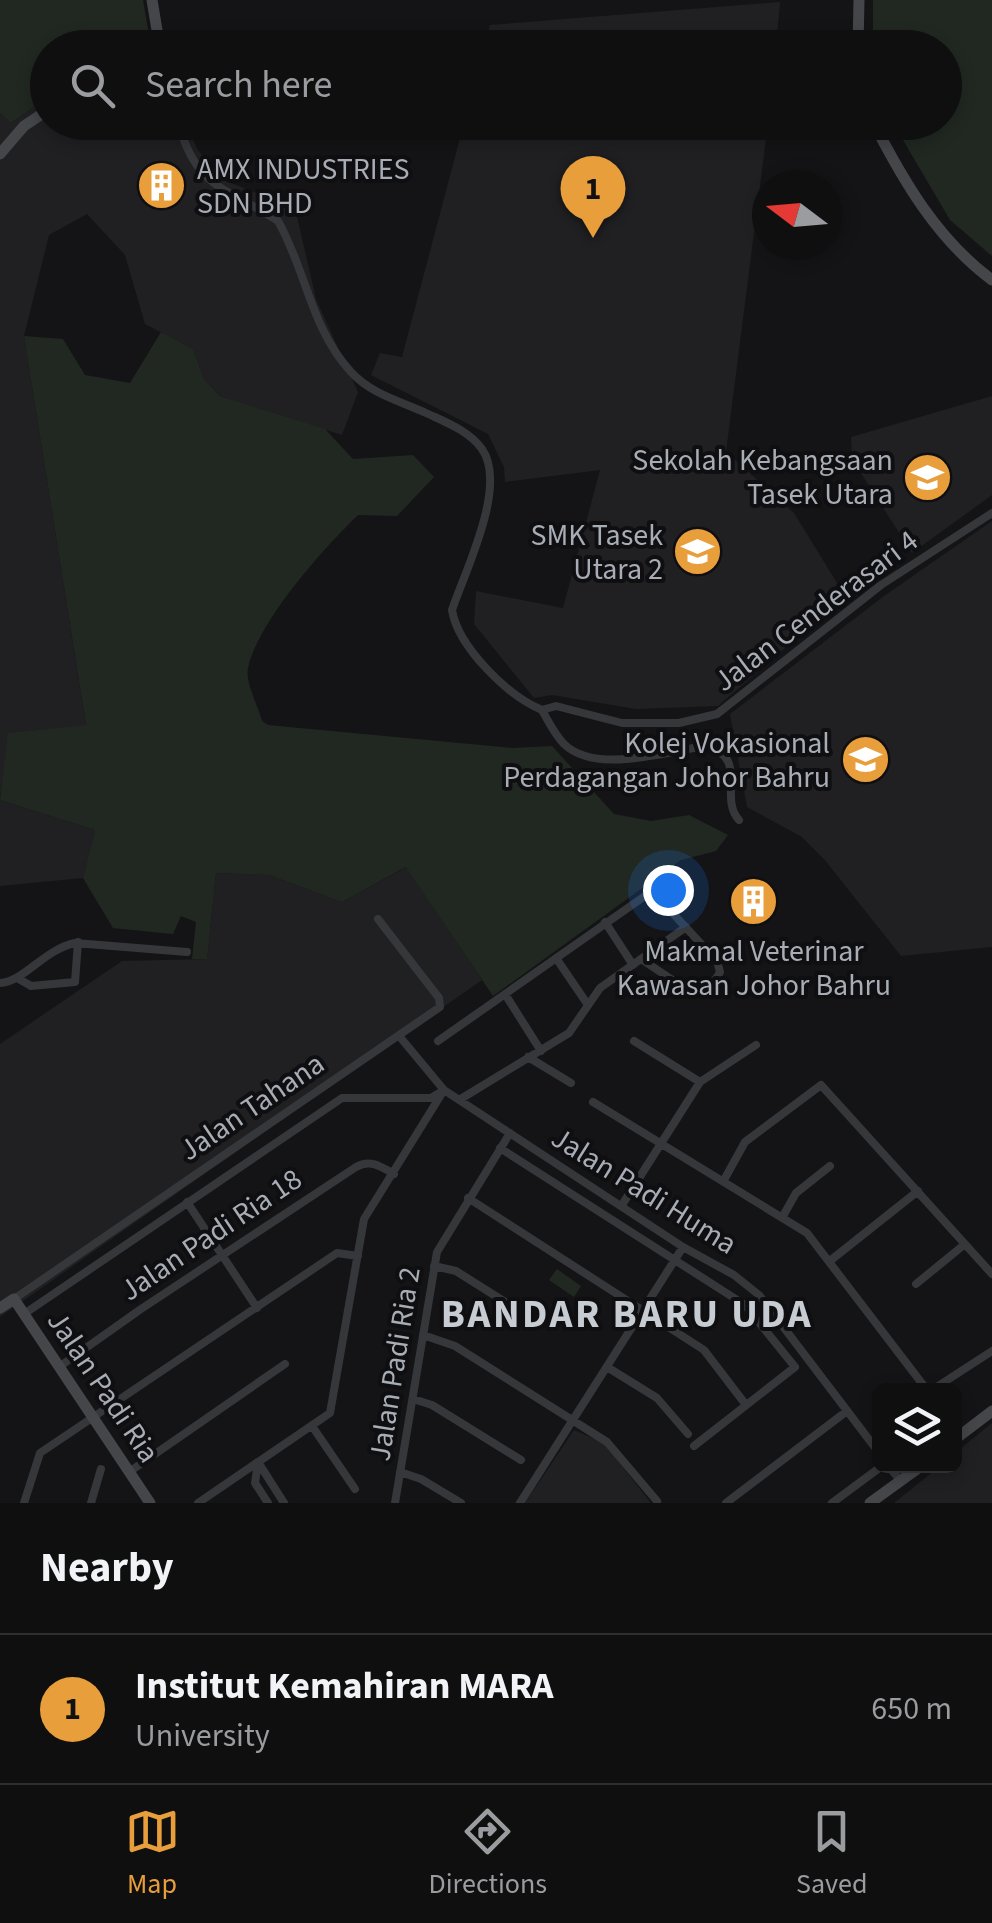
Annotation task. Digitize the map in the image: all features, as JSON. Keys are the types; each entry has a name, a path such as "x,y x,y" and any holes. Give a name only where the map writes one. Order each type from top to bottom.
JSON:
{"street":[{"path":"152,0 157,30"},
{"path":"859,30 862,0"},
{"path":"0,154 30,122"},
{"path":"185,140 207,180 278,221 326,337 355,376 370,389 460,430 485,452 491,473 490,501 452,610 461,638 503,685 542,710 564,744 578,753 632,759 706,746 715,748 733,775 730,797 738,820"},
{"path":"883,140 909,190 952,244 992,280"},
{"name":"Jalan Cenderasari 4","path":"542,710 561,707 622,723 679,722 717,714 881,586 992,513"},
{"path":"438,1041 606,922 654,891 717,961 720,972 704,987 686,989 637,962 606,922"},
{"name":"Jalan Tahana","path":"0,1308 440,1007 441,1003 378,919"},
{"path":"459,1100 569,1033 600,988 686,926"},
{"path":"18,979 31,986 75,982 78,942"},
{"path":"0,983 18,979 43,956 78,942 187,952"},
{"path":"556,958 588,1005"},
{"path":"505,994 541,1050"},
{"name":"Jalan Padi Huma","path":"400,1037 444,1090 760,1295 847,1411 872,1436"},
{"path":"634,1040 700,1082"},
{"path":"622,1205 700,1082 756,1044"},
{"path":"528,1057 571,1083"},
{"path":"724,1180 745,1142 822,1085 992,1274"},
{"path":"198,1503 332,1409 364,1220 444,1090"},
{"path":"24,1314 342,1098 432,1098 444,1090"},
{"path":"593,1102 783,1216 816,1241 925,1383"},
{"name":"Jalan Padi Ria 2","path":"395,1503 441,1240 510,1133"},
{"name":"Jalan Padi Huma","path":"500,1148 745,1305 795,1367"},
{"name":"Jalan Padi Ria 18","path":"59,1367 361,1164 375,1164 394,1174"},
{"path":"783,1216 796,1194 830,1166"},
{"path":"831,1260 918,1190"},
{"path":"590,1207 600,1191"},
{"path":"468,1198 704,1350 746,1405"},
{"path":"186,1202 258,1308"},
{"path":"916,1284 965,1244"},
{"path":"520,1503 684,1246"},
{"path":"24,1503 40,1453 337,1253 358,1256"},
{"path":"434,1266 456,1271 510,1305"},
{"name":"Jalan Padi Ria","path":"14,1299 150,1503"},
{"path":"424,1336 455,1346 607,1442 657,1501"},
{"path":"941,1383 992,1351"},
{"path":"694,1446 806,1358"},
{"path":"129,1472 286,1364"},
{"path":"607,1368 657,1398 688,1434"},
{"path":"412,1399 432,1405 521,1460"},
{"path":"726,1503 847,1411"},
{"path":"962,1434 992,1412"},
{"path":"312,1426 355,1489"},
{"path":"258,1462 255,1483 268,1503"},
{"path":"258,1462 284,1503"},
{"path":"92,1503 101,1470"},
{"path":"400,1472 421,1479 461,1503"},
{"path":"832,1503 875,1473"},
{"path":"892,1473 901,1481"},
{"path":"870,1503 912,1473"}],"shaded area":[{"path":"0,0 143,0 148,30 30,30 30,110 11,123 0,113"},
{"path":"873,0 992,0 992,256 950,220 903,140 962,140 962,30 873,30"},
{"path":"780,2 778,30 489,30 490,25"},
{"path":"30,110 30,140 194,140 223,180 295,208 316,299 358,392 342,435 220,396 204,379 193,349 145,324 125,255 87,214 49,235 24,336 86,726 9,733 0,798 0,113 11,123"},
{"path":"459,140 766,140 762,170 752,170 752,248 726,452 794,513 845,596 718,706 636,709 552,695 534,698 474,624 476,591 563,608 600,470 505,482 504,467 488,434 371,375 380,353 402,357"},
{"path":"161,332 193,349 204,379 220,396 325,429 353,459 413,455 434,477 397,516 358,515 278,608 254,649 248,668 262,721 268,725 513,748 552,746 614,814 651,821 689,815 728,835 716,851 681,860 493,996 406,867 342,902 269,875 216,873 207,959 192,959 196,922 181,916 173,934 113,928 83,878 95,830 0,800 8,733 86,725 24,336 63,339 85,375 130,383"},
{"name":"Sekolah Kebangsaan Tasek Utara","path":"992,396 992,495 912,553 852,459 851,437"},
{"name":"Kolej Vokasional Perdagangan Johor Bahru","path":"992,521 992,947 901,956 802,837 747,807 730,714 884,596"},
{"path":"0,800 95,830 83,878 0,886"},
{"path":"407,867 482,980 0,1317 0,1044 122,961 207,959 216,873 269,875 342,902"},
{"path":"557,1269 581,1286 574,1297 549,1280"},
{"path":"992,1423 992,1503 894,1503 931,1473 962,1473 962,1447"},
{"path":"574,1430 604,1443 651,1503 525,1503"}],"place":[{"name":"AMX INDUSTRIES SDN BHD","path":"162,186"},
{"name":"Institut Kemahiran MARA","path":"593,238"},
{"name":"Sekolah Kebangsaan Tasek Utara","path":"928,477"},
{"name":"SMK Tasek Utara 2","path":"698,552"},
{"name":"Kolej Vokasional Perdagangan Johor Bahru","path":"865,760"},
{"name":"Makmal Veterinar Kawasan Johor Bahru","path":"754,902"}],"district":[{"name":"BANDAR BARU UDA","path":"627,1314"}]}
